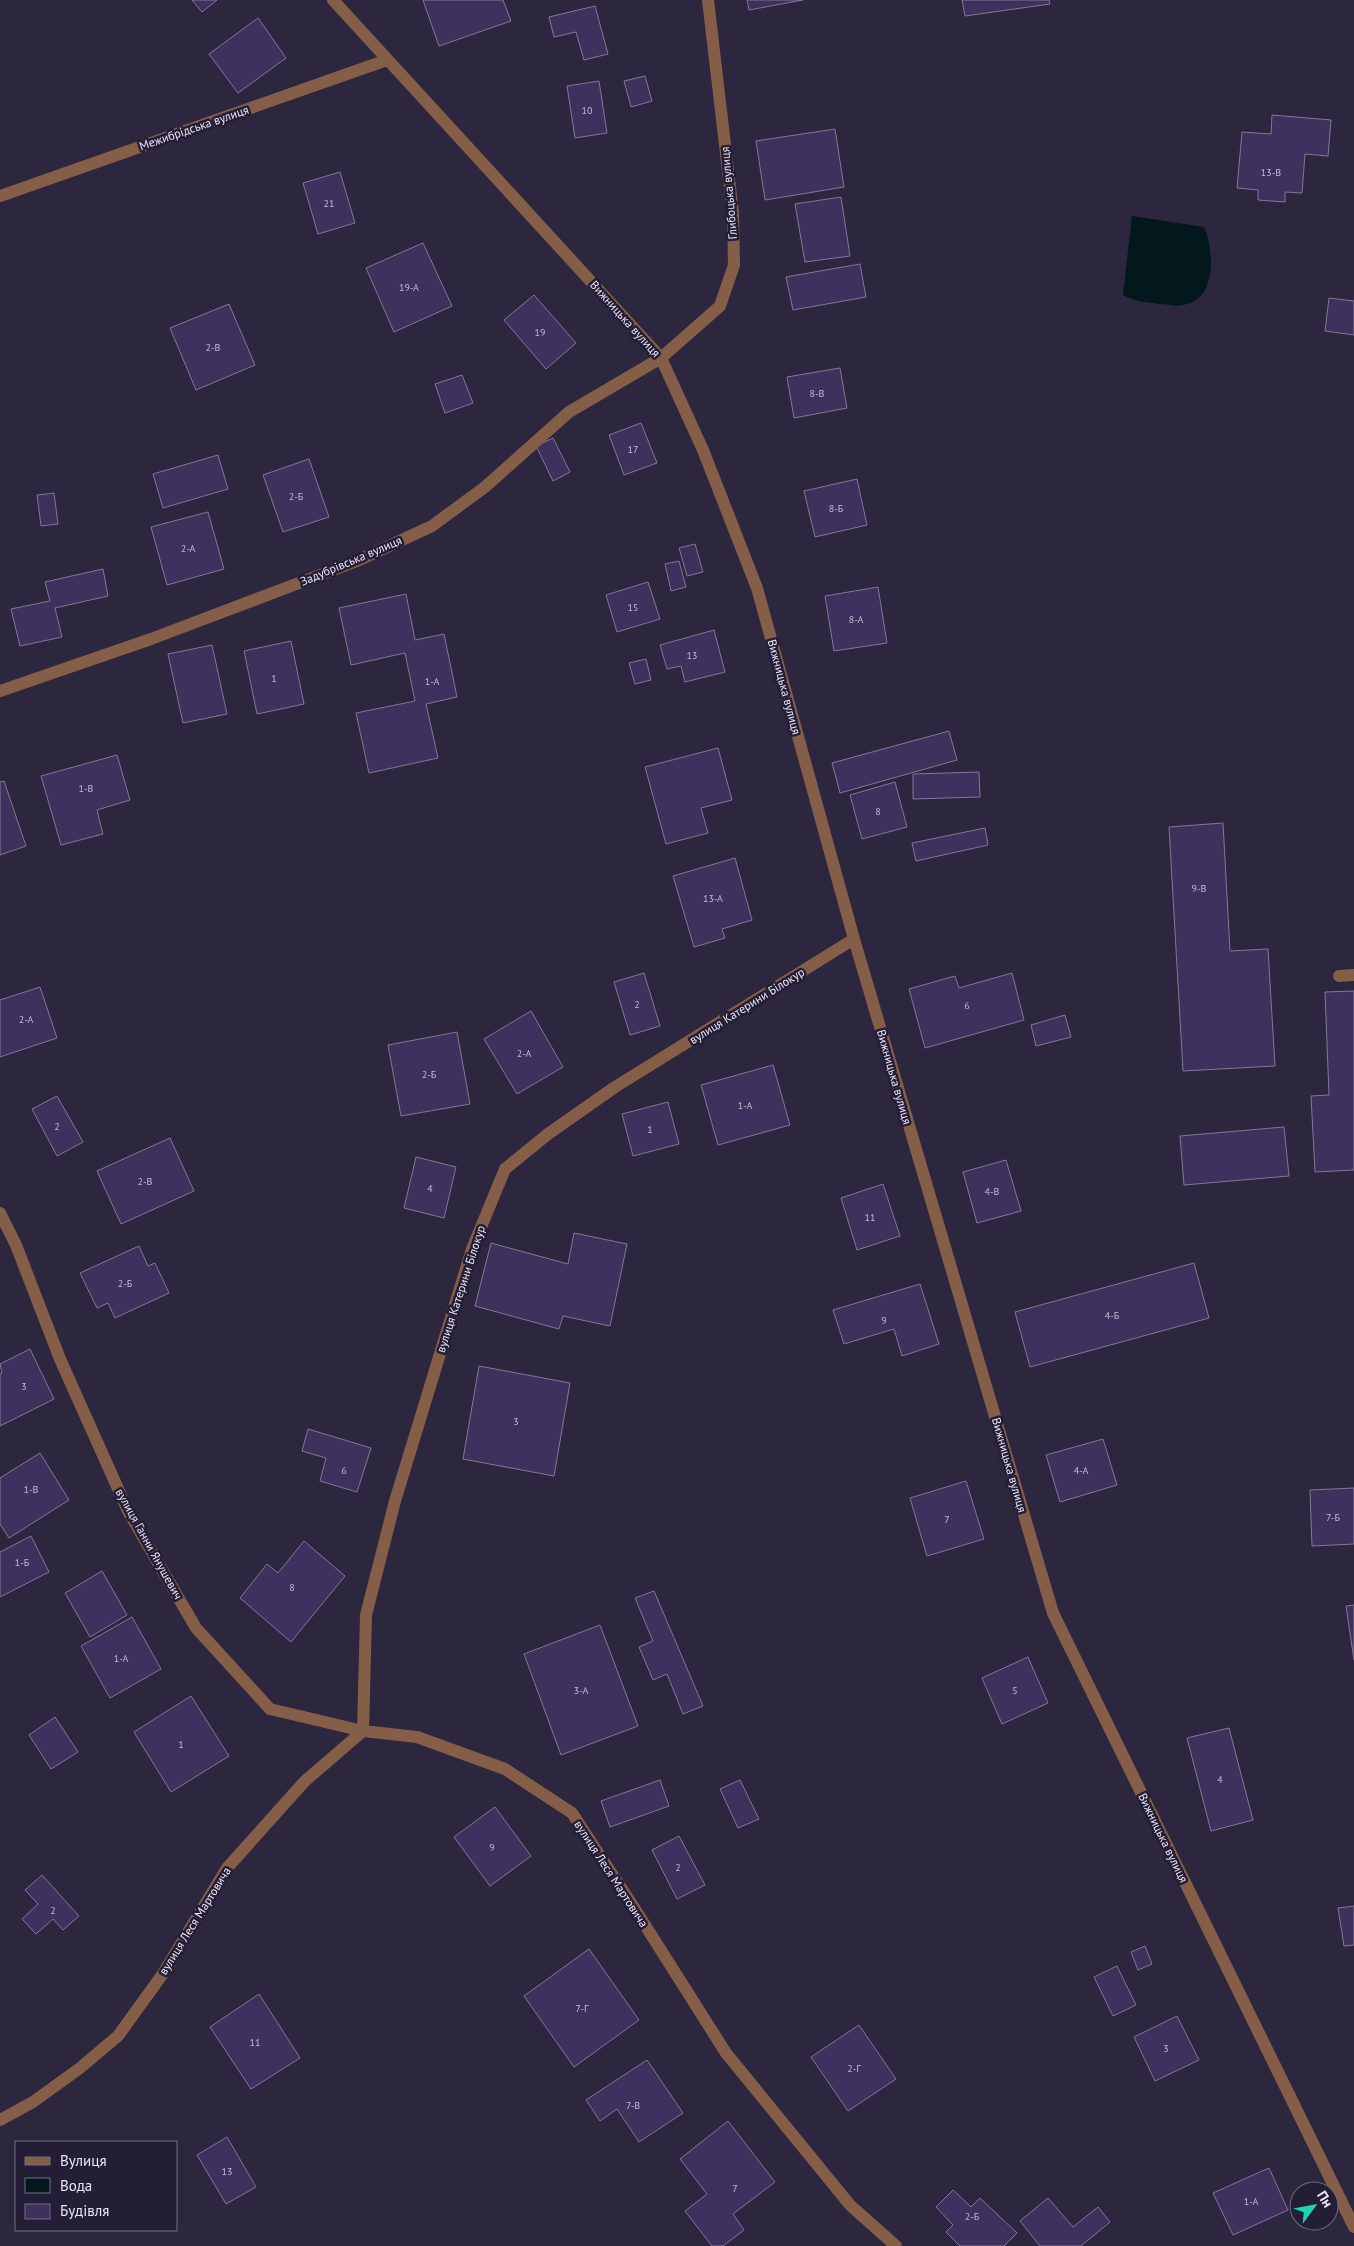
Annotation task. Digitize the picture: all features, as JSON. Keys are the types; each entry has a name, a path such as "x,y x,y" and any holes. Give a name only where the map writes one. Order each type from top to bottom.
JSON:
{"street":[{"name":"Вижницька вулиця","path":"333,0 661,358 703,450 757,588 854,939 1053,1613 1354,2227"},
{"name":"Глибоцька вулиця","path":"661,358 720,306 734,265 733,213 708,0"},
{"name":"Межибрідська вулиця","path":"0,196 388,60"},
{"name":"Задубрівська вулиця","path":"0,691 151,639 338,568 432,526 486,487 569,412 661,358"},
{"name":"вулиця Катерини Білокур","path":"363,1731 366,1615 396,1501 472,1248 505,1169 548,1134 615,1087 854,939"},
{"path":"1339,976 1354,976"},
{"name":"вулиця Ганни Янушевич","path":"0,1213 16,1245 60,1359 128,1511 196,1628 270,1709 363,1731"},
{"name":"вулиця Леся Мартовича","path":"0,2120 33,2102 80,2068 118,2036 162,1975 227,1868 305,1781 363,1731 417,1737 505,1769 572,1813 726,2053 850,2205 896,2246"}],"water":[{"path":"1132,216 1204,227 1209,243 1211,268 1206,288 1197,299 1191,303 1175,306 1141,301 1123,295"}],"building":[{"path":"192,0 217,0 202,12"},
{"path":"423,0 503,0 511,21 439,46"},
{"path":"747,0 803,0 749,10"},
{"path":"962,0 1049,0 1050,4 965,16"},
{"path":"595,6 608,54 584,60 576,32 554,37 549,17"},
{"path":"258,18 286,58 238,93 209,54"},
{"path":"645,76 652,101 631,107 624,81"},
{"path":"599,81 607,133 575,138 567,86"},
{"path":"1272,115 1331,120 1328,156 1305,154 1302,193 1285,192 1285,202 1258,200 1258,190 1237,188 1242,132 1271,134"},
{"path":"835,129 844,187 765,200 756,141"},
{"path":"340,172 355,223 318,234 303,183"},
{"path":"841,197 850,256 805,262 795,204"},
{"path":"423,243 452,306 394,332 366,268"},
{"path":"860,264 866,297 793,310 786,277"},
{"path":"534,295 576,343 546,369 504,320"},
{"path":"1329,298 1354,301 1354,335 1325,331"},
{"path":"229,304 255,365 196,390 170,328"},
{"path":"840,368 847,408 794,418 787,377"},
{"path":"462,375 473,403 445,413 435,384"},
{"path":"641,423 657,463 624,475 609,435"},
{"path":"553,438 570,472 553,481 536,446"},
{"path":"218,455 228,489 163,508 153,474"},
{"path":"309,459 329,517 283,532 263,475"},
{"path":"857,479 867,525 815,537 804,491"},
{"path":"54,493 58,524 41,526 37,495"},
{"path":"208,512 224,569 167,585 151,527"},
{"path":"695,544 703,572 687,576 679,548"},
{"path":"679,561 686,587 671,591 665,564"},
{"path":"103,569 108,596 55,608 62,637 20,646 11,609 50,601 45,582"},
{"path":"648,582 660,619 617,632 606,595"},
{"path":"878,587 887,643 834,651 825,596"},
{"path":"406,594 415,640 444,634 457,697 426,704 438,758 369,773 356,713 415,701 405,653 351,665 339,608"},
{"path":"714,630 725,672 685,682 681,666 667,669 660,645"},
{"path":"291,641 304,704 257,714 244,651"},
{"path":"212,645 227,714 183,723 168,654"},
{"path":"646,659 651,680 635,684 629,663"},
{"path":"949,731 957,760 840,793 832,763"},
{"path":"718,748 732,800 701,808 708,833 666,844 645,767"},
{"path":"117,755 130,800 97,810 103,834 61,845 41,776"},
{"path":"979,772 980,797 913,799 913,774"},
{"path":"4,781 26,846 0,855 0,782"},
{"path":"895,782 907,827 862,839 850,795"},
{"path":"1223,823 1230,951 1268,949 1275,1066 1183,1071 1169,827"},
{"path":"985,828 988,845 916,861 912,843"},
{"path":"735,858 752,920 722,929 725,938 694,947 673,876"},
{"path":"644,973 660,1026 630,1035 614,982"},
{"path":"1012,973 1024,1020 925,1048 909,989 955,976 959,988"},
{"path":"40,987 57,1038 0,1057 0,1000"},
{"path":"1354,991 1354,1170 1315,1172 1311,1096 1329,1095 1325,992"},
{"path":"531,1011 563,1067 517,1094 484,1039"},
{"path":"1065,1015 1071,1037 1036,1046 1031,1025"},
{"path":"457,1032 470,1104 401,1116 388,1045"},
{"path":"773,1065 790,1125 718,1145 701,1085"},
{"path":"57,1096 83,1142 57,1156 32,1109"},
{"path":"668,1102 679,1144 633,1156 622,1114"},
{"path":"1284,1127 1289,1176 1184,1185 1180,1136"},
{"path":"170,1138 194,1191 121,1224 97,1171"},
{"path":"416,1157 456,1167 444,1218 404,1208"},
{"path":"1006,1160 1021,1211 977,1223 963,1172"},
{"path":"883,1184 900,1236 857,1250 841,1198"},
{"path":"574,1233 627,1244 610,1326 563,1316 559,1329 475,1306 491,1243 568,1264"},
{"path":"139,1246 148,1266 155,1263 169,1293 115,1318 108,1303 97,1308 80,1273"},
{"path":"1194,1263 1209,1318 1030,1367 1015,1312"},
{"path":"920,1284 939,1344 902,1356 894,1329 844,1344 833,1310"},
{"path":"30,1349 54,1399 0,1426 0,1374 2,1373 0,1364"},
{"path":"479,1366 570,1383 554,1476 463,1459"},
{"path":"308,1429 371,1448 357,1492 320,1481 326,1458 302,1451"},
{"path":"1103,1439 1117,1485 1060,1502 1046,1455"},
{"path":"40,1453 69,1500 9,1538 0,1524 0,1478"},
{"path":"966,1481 984,1539 927,1556 910,1498"},
{"path":"1354,1488 1354,1544 1312,1546 1310,1490"},
{"path":"31,1536 49,1572 0,1597 0,1552"},
{"path":"304,1541 345,1576 291,1642 240,1598 267,1564 278,1573"},
{"path":"102,1571 127,1615 90,1637 65,1593"},
{"path":"654,1591 703,1706 683,1714 667,1674 653,1680 639,1647 653,1641 635,1598"},
{"path":"1354,1605 1354,1660 1346,1606"},
{"path":"132,1617 161,1669 110,1698 81,1646"},
{"path":"600,1625 638,1726 561,1755 524,1654"},
{"path":"1028,1657 1048,1703 1002,1724 982,1678"},
{"path":"191,1696 229,1756 171,1792 134,1732"},
{"path":"55,1717 78,1752 51,1769 29,1735"},
{"path":"1229,1728 1253,1820 1211,1831 1187,1738"},
{"path":"660,1780 669,1806 610,1827 601,1801"},
{"path":"740,1780 759,1819 738,1828 720,1789"},
{"path":"495,1807 531,1856 490,1886 454,1837"},
{"path":"679,1836 705,1885 677,1899 652,1850"},
{"path":"42,1875 79,1916 63,1930 53,1919 36,1934 22,1919 38,1904 25,1890"},
{"path":"1354,1906 1354,1945 1344,1946 1338,1908"},
{"path":"1145,1946 1152,1964 1138,1970 1131,1952"},
{"path":"589,1949 639,2020 574,2067 524,1996"},
{"path":"1117,1966 1136,2005 1113,2016 1094,1977"},
{"path":"259,1994 300,2058 251,2089 210,2027"},
{"path":"1177,2016 1199,2060 1155,2081 1134,2037"},
{"path":"859,2025 896,2079 848,2111 811,2057"},
{"path":"647,2060 683,2113 639,2142 617,2109 600,2121 586,2100"},
{"path":"728,2121 775,2182 733,2214 744,2230 723,2246 712,2246 685,2211 707,2194 680,2159"},
{"path":"227,2137 256,2187 226,2204 197,2155"},
{"path":"1269,2168 1288,2210 1233,2235 1213,2193"},
{"path":"953,2190 971,2207 980,2198 1017,2233 1004,2246 960,2246 946,2232 953,2225 936,2207"},
{"path":"1048,2198 1073,2227 1098,2207 1110,2222 1081,2246 1040,2246 1020,2221"}]}
